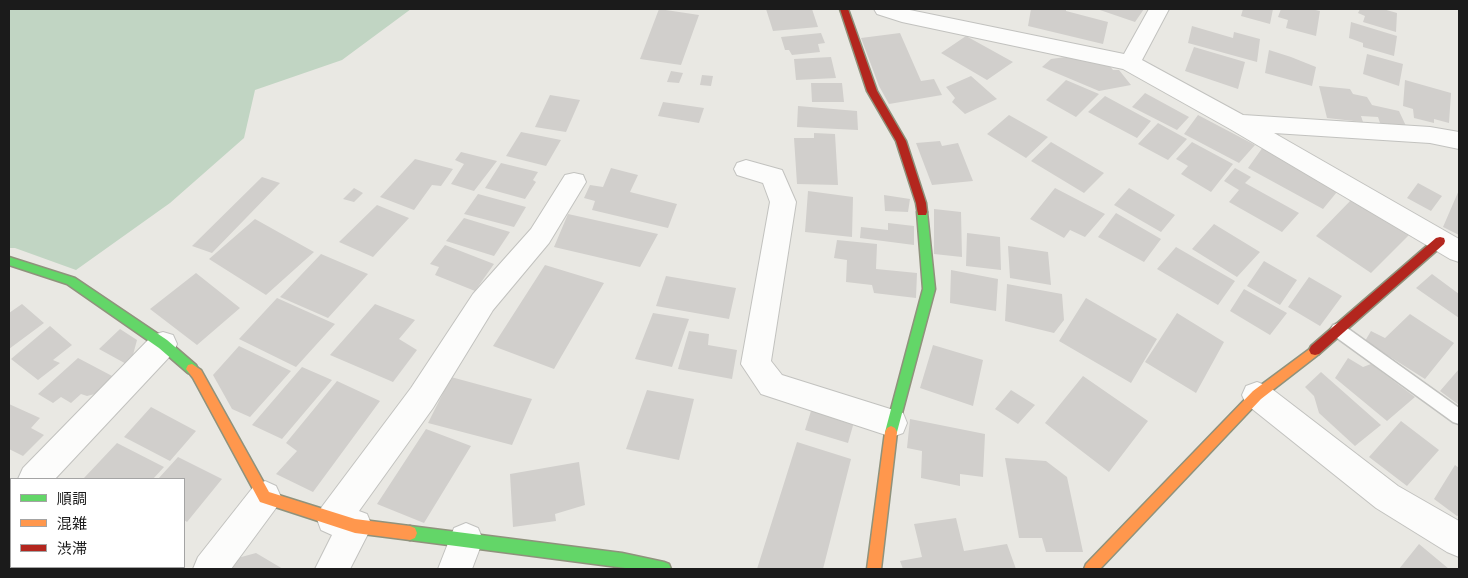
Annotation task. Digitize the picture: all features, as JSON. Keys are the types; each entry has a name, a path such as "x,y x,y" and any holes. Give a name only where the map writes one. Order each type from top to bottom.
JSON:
{"street":[{"path":"844,9 872,91 901,141 921,203 929,289 892,423 874,569"},
{"path":"884,9 902,15 1130,63 1238,123 1450,246 1338,330 1298,365 1257,395 1091,569"},
{"path":"1130,63 1159,9"},
{"path":"1238,123 1430,135 1459,140"},
{"path":"746,169 773,176 783,202 756,364 772,385 892,423"},
{"path":"332,569 344,522 483,302 540,236 574,182"},
{"path":"9,261 71,281 163,344 197,374 265,497 344,522 461,555 664,569"},
{"path":"35,478 163,344"},
{"path":"1257,395 1387,497 1459,540"},
{"path":"210,569 265,497"}],"lane":[{"path":"1338,330 1459,417"}],"green space":[{"path":"9,9 411,9 342,60 255,90 244,138 170,203 76,270 15,248 9,248"}],"building":[{"path":"659,9 699,15 681,65 640,59"},
{"path":"766,9 812,9 818,27 773,31"},
{"path":"1031,9 1066,9 1066,11 1108,22 1103,44 1028,26"},
{"path":"1097,9 1144,9 1135,22"},
{"path":"1243,9 1273,9 1270,24 1241,16"},
{"path":"1281,9 1311,9 1320,11 1316,36 1286,28 1288,20 1278,17"},
{"path":"1360,9 1383,9 1397,13 1396,32 1363,22 1365,16 1358,13"},
{"path":"1351,22 1397,36 1394,56 1363,47 1363,43 1349,38"},
{"path":"1192,26 1233,38 1234,32 1260,39 1257,62 1188,43"},
{"path":"821,33 825,43 818,44 820,52 792,55 789,50 785,50 781,37"},
{"path":"900,33 921,81 934,79 942,95 889,104 879,86 861,38"},
{"path":"966,36 1013,62 987,80 941,53"},
{"path":"1194,47 1245,62 1238,89 1185,71"},
{"path":"1269,50 1316,67 1312,86 1265,73"},
{"path":"1367,54 1403,64 1399,86 1363,74"},
{"path":"1073,56 1110,66 1113,70 1119,70 1131,85 1099,91 1042,67 1051,59"},
{"path":"831,57 836,78 796,80 794,59"},
{"path":"671,71 683,73 679,83 667,82"},
{"path":"702,75 713,76 711,86 700,85"},
{"path":"971,76 997,99 965,114 952,102 955,98 946,87"},
{"path":"1066,80 1099,94 1076,117 1046,100"},
{"path":"1405,80 1451,93 1449,123 1434,119 1434,123 1414,118 1413,109 1403,106"},
{"path":"811,83 842,83 844,102 812,102"},
{"path":"1319,86 1350,89 1353,94 1367,97 1372,105 1399,111 1406,126 1380,123 1378,117 1361,116 1363,122 1327,118"},
{"path":"1145,93 1189,117 1177,130 1132,107"},
{"path":"550,95 580,100 566,132 535,127"},
{"path":"1105,96 1151,121 1137,138 1088,112"},
{"path":"663,102 704,108 699,123 658,116"},
{"path":"798,106 857,111 858,130 797,127"},
{"path":"1009,115 1048,137 1026,158 987,134"},
{"path":"1198,115 1255,145 1239,163 1184,134"},
{"path":"1158,123 1187,139 1168,160 1138,144"},
{"path":"521,132 561,140 546,166 506,156"},
{"path":"814,133 835,134 838,185 797,184 794,138 814,138"},
{"path":"940,141 942,146 958,143 973,181 932,185 916,143"},
{"path":"1051,142 1104,173 1084,193 1031,161"},
{"path":"1192,142 1233,164 1211,192 1181,174 1188,166 1176,159"},
{"path":"1263,147 1341,187 1323,209 1248,168"},
{"path":"461,152 497,161 474,191 451,184 464,164 455,160"},
{"path":"415,159 453,169 441,186 432,185 414,210 380,197"},
{"path":"501,163 538,172 533,180 536,182 525,199 485,188"},
{"path":"611,168 638,175 630,192 677,204 668,228 592,210 595,201 584,198 590,185 603,187"},
{"path":"1235,168 1251,177 1245,183 1299,213 1282,232 1229,202 1239,190 1224,181"},
{"path":"262,177 280,183 212,253 192,246"},
{"path":"1418,183 1442,196 1431,211 1407,198"},
{"path":"354,188 363,193 354,202 343,199"},
{"path":"1055,188 1105,214 1085,237 1070,230 1064,238 1030,219"},
{"path":"1129,188 1175,215 1161,232 1114,205"},
{"path":"1459,190 1459,235 1443,227"},
{"path":"808,191 853,197 852,237 805,232"},
{"path":"478,194 526,207 514,227 464,214"},
{"path":"884,195 910,199 908,212 885,211"},
{"path":"1352,199 1409,235 1371,273 1316,236"},
{"path":"377,205 409,218 373,257 339,242"},
{"path":"934,209 961,212 962,257 934,254"},
{"path":"1116,213 1161,239 1144,262 1098,237"},
{"path":"568,214 658,234 640,267 554,247"},
{"path":"464,218 510,232 494,256 446,241"},
{"path":"255,219 314,252 266,295 209,259"},
{"path":"888,223 914,226 914,245 860,238 861,227 888,230"},
{"path":"1214,224 1260,252 1237,277 1192,249"},
{"path":"967,233 1000,237 1001,270 966,266"},
{"path":"837,240 877,244 876,269 917,273 916,298 874,293 872,285 846,282 847,260 834,258"},
{"path":"445,245 494,264 475,291 435,275 439,267 430,264"},
{"path":"1008,246 1048,252 1051,285 1010,278"},
{"path":"1176,247 1235,281 1218,305 1157,269"},
{"path":"321,254 368,274 328,318 280,297"},
{"path":"1264,261 1297,280 1280,305 1247,286"},
{"path":"545,265 604,283 554,369 493,346"},
{"path":"951,270 998,279 996,311 950,303"},
{"path":"196,273 240,308 197,345 150,309"},
{"path":"1432,274 1459,294 1459,318 1416,288"},
{"path":"666,276 736,288 729,319 656,306"},
{"path":"1309,277 1342,296 1320,326 1288,307"},
{"path":"1007,284 1062,294 1064,320 1054,333 1005,321"},
{"path":"1244,289 1287,313 1270,335 1230,311"},
{"path":"277,298 335,324 296,367 239,339"},
{"path":"1086,298 1157,339 1131,383 1059,341"},
{"path":"22,304 44,323 9,349 9,313"},
{"path":"375,304 415,320 399,339 417,350 393,382 330,355"},
{"path":"653,313 689,319 672,367 635,359"},
{"path":"1177,313 1224,342 1196,393 1145,362"},
{"path":"1410,314 1454,343 1425,379 1365,341 1371,331 1385,338"},
{"path":"50,326 72,345 53,360 60,363 38,380 11,359"},
{"path":"120,329 137,340 130,366 99,349"},
{"path":"689,331 709,334 708,345 737,350 732,379 678,369"},
{"path":"933,345 983,360 973,406 920,388"},
{"path":"239,346 291,371 250,417 232,409 213,375"},
{"path":"78,358 114,377 99,393 87,396 81,394 71,403 61,397 53,403 38,394"},
{"path":"1348,358 1363,367 1371,364 1415,397 1387,421 1335,378"},
{"path":"302,367 332,380 282,439 252,425"},
{"path":"1459,369 1459,405 1440,391"},
{"path":"1321,372 1381,425 1355,446 1319,413 1314,396 1305,387"},
{"path":"1083,376 1148,421 1109,472 1045,423"},
{"path":"451,377 532,399 512,445 428,423"},
{"path":"337,381 380,401 313,492 276,474 297,451 286,443"},
{"path":"647,390 694,399 679,460 626,449"},
{"path":"1011,390 1035,405 1018,424 995,409"},
{"path":"9,404 40,418 31,428 44,435 23,456 9,449"},
{"path":"151,407 196,431 170,461 124,437"},
{"path":"811,411 854,422 848,443 805,430"},
{"path":"910,419 985,434 983,477 960,474 960,486 921,478 922,451 907,448"},
{"path":"1401,421 1439,450 1407,486 1369,457"},
{"path":"426,429 471,446 424,523 377,504"},
{"path":"797,442 851,459 823,569 757,569"},
{"path":"117,443 164,467 154,478 84,478"},
{"path":"178,457 222,479 187,522 185,521 185,478 159,478"},
{"path":"1005,458 1046,461 1067,477 1083,552 1046,552 1042,538 1019,538"},
{"path":"579,462 585,505 555,514 556,521 513,527 510,474"},
{"path":"1455,465 1459,468 1459,515 1457,516 1434,499"},
{"path":"956,518 964,551 1007,544 1016,569 903,569 900,561 922,557 914,524"},
{"path":"1419,544 1449,569 1399,569"},
{"path":"256,553 283,569 226,569 234,559"},
{"path":"15,568 74,568 73,569"}],"traffic: fast":[{"path":"891,432 929,289 922,212"},
{"path":"9,261 71,281 163,344 192,369"},
{"path":"410,533 622,560 664,569"}],"traffic: slow":[{"path":"1091,569 1257,395 1315,350"},
{"path":"192,369 197,374 265,497 355,526 410,533"},
{"path":"874,569 891,432"}],"traffic: jam":[{"path":"844,9 872,91 901,141 921,203 922,212"},
{"path":"1315,350 1440,241"}]}
